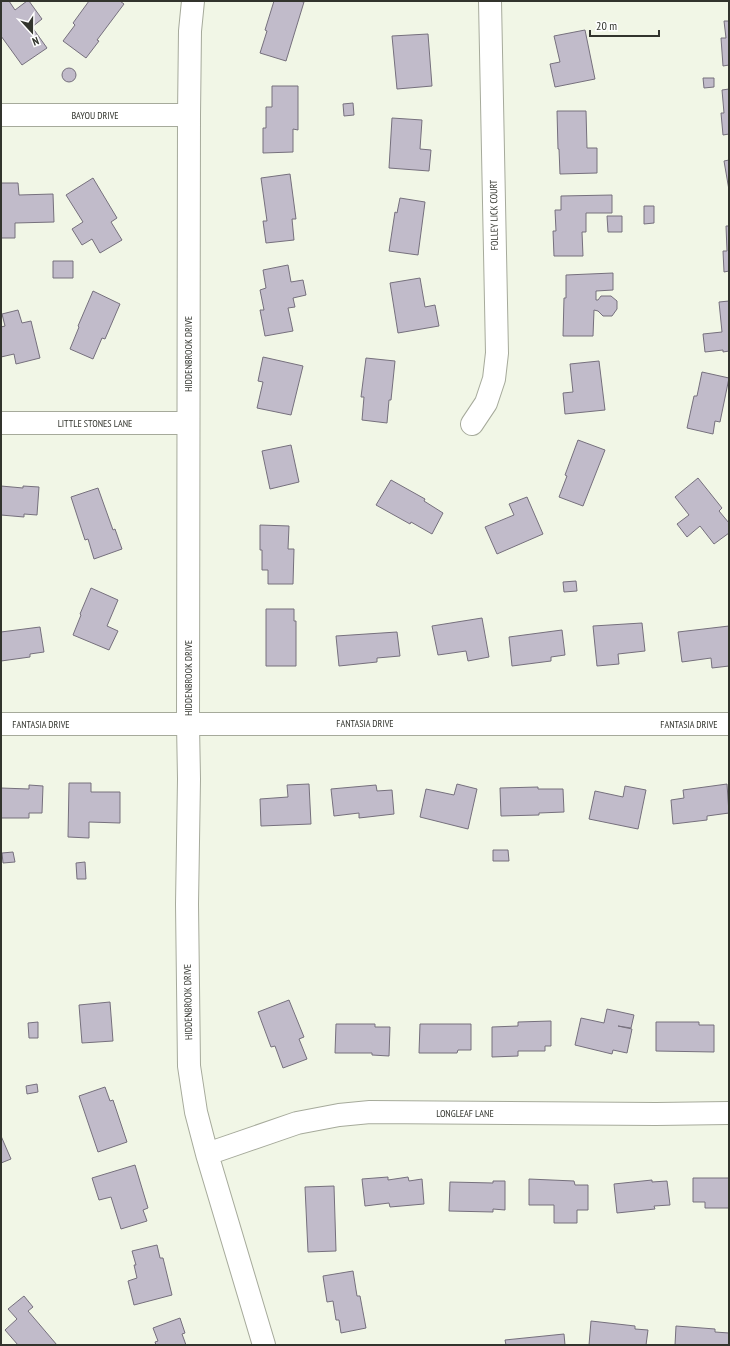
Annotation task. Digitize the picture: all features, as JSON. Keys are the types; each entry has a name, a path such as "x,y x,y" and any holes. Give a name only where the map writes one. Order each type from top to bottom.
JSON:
{"street":[{"name":"HIDDENBROOK DRIVE","path":"193,1 190,32 189,115 189,1066 196,1112 206,1154 264,1345"},
{"name":"FOLLEY LICK COURT","path":"472,424 486,403 494,379 497,353 490,1"},
{"name":"BAYOU DRIVE","path":"1,115 189,115"},
{"name":"LITTLE STONES LANE","path":"1,423 188,423"},
{"name":"FANTASIA DRIVE","path":"1,724 729,724"},
{"name":"LONGLEAF LANE","path":"206,1154 297,1123 339,1115 370,1112 656,1114 729,1113"}],"building":[{"path":"1,1 9,1 15,10 29,1 42,19 32,27 47,48 22,65 1,36"},
{"path":"89,1 120,1 124,4 97,40 99,41 86,58 63,41 75,25 73,23"},
{"path":"274,1 304,2 286,61 260,53"},
{"path":"724,21 729,21 729,65 723,66 721,38 726,38"},
{"path":"585,30 595,79 555,87 550,64 560,62 554,36"},
{"path":"428,34 432,86 397,89 392,36"},
{"path":"66,68 72,68 76,72 76,78 72,82 66,82 62,78 62,72"},
{"path":"703,78 714,78 714,87 704,88"},
{"path":"272,86 298,86 298,130 293,129 293,152 263,153 263,128 266,128 266,107 272,107"},
{"path":"729,89 729,134 723,135 721,113 724,113 722,90"},
{"path":"353,103 354,115 344,116 343,104"},
{"path":"557,111 586,111 587,148 597,148 597,173 560,174"},
{"path":"392,118 422,120 420,149 431,150 429,171 389,168"},
{"path":"729,160 729,190 724,161"},
{"path":"290,174 296,219 292,219 294,240 266,243 263,221 267,221 261,178"},
{"path":"93,178 117,218 111,222 122,240 100,253 92,239 82,245 72,229 83,222 66,195"},
{"path":"1,183 18,183 19,195 53,194 54,222 15,223 15,238 1,238"},
{"path":"612,195 612,213 586,213 586,232 582,232 583,256 554,256 553,231 556,231 555,210 561,210 561,196"},
{"path":"400,198 425,202 418,255 389,251 395,212 397,213"},
{"path":"644,206 654,206 654,223 644,224"},
{"path":"607,216 622,216 622,232 608,232"},
{"path":"726,226 729,226 729,271 724,272 723,251 727,251"},
{"path":"53,261 73,261 73,278 53,278"},
{"path":"288,265 291,282 303,280 306,295 293,298 295,307 288,308 293,331 265,336 260,310 264,310 260,290 266,288 263,270"},
{"path":"613,273 613,290 596,291 596,300 598,300 601,296 611,296 617,301 617,309 612,316 603,316 598,311 594,310 593,336 563,336 566,275"},
{"path":"420,278 425,307 435,305 439,326 398,333 390,283"},
{"path":"93,291 120,304 105,339 102,338 93,359 70,349"},
{"path":"729,301 729,351 723,352 723,350 705,352 703,334 722,332 719,302"},
{"path":"18,310 22,323 31,321 40,358 16,364 14,354 1,357 1,327 5,326 2,314"},
{"path":"263,357 303,366 291,415 257,408 263,382 258,381"},
{"path":"366,358 395,361 387,423 362,420 364,397 361,397"},
{"path":"599,361 605,410 565,414 563,393 573,392 570,364"},
{"path":"702,372 729,378 720,422 715,421 713,434 687,428 694,396 697,396"},
{"path":"578,440 605,450 583,506 559,497 567,476 565,475"},
{"path":"291,445 299,482 270,489 262,451"},
{"path":"698,478 722,508 719,511 729,523 729,533 714,544 700,526 687,537 677,524 689,515 675,497"},
{"path":"391,480 425,499 424,501 443,513 432,534 411,522 410,524 376,505"},
{"path":"1,486 23,488 23,486 39,487 37,515 24,514 24,517 1,515"},
{"path":"98,488 113,530 115,529 122,549 94,559 88,539 85,540 71,497"},
{"path":"527,497 543,534 497,554 485,527 514,515 509,504"},
{"path":"260,525 289,526 288,549 294,549 293,584 268,584 268,570 262,570"},
{"path":"576,581 577,591 564,592 563,582"},
{"path":"91,588 118,600 107,626 118,631 109,650 73,635"},
{"path":"266,609 294,609 294,621 296,621 296,666 266,666"},
{"path":"482,618 489,657 468,661 466,651 438,655 432,626"},
{"path":"642,623 645,651 618,654 619,664 597,666 593,626"},
{"path":"729,626 729,666 712,668 711,658 682,662 678,632"},
{"path":"40,627 44,652 30,654 30,657 1,661 1,632"},
{"path":"562,630 565,655 551,657 551,661 512,666 509,637"},
{"path":"397,632 400,656 377,658 377,662 339,666 336,636"},
{"path":"69,783 91,783 91,792 120,792 120,823 89,822 89,838 68,837"},
{"path":"309,784 311,824 261,826 260,799 288,797 287,785"},
{"path":"457,784 477,789 468,829 420,817 426,789 454,795"},
{"path":"727,784 729,813 707,816 707,820 673,824 671,800 684,798 683,790"},
{"path":"29,785 43,786 42,813 29,813 29,818 1,818 1,788 29,789"},
{"path":"376,785 377,791 392,790 394,814 359,818 359,813 334,816 331,789"},
{"path":"625,786 646,790 638,829 589,819 595,791 623,797"},
{"path":"538,787 538,789 563,789 564,812 539,813 539,815 501,816 500,788"},
{"path":"493,850 508,850 509,861 493,861"},
{"path":"13,852 15,862 3,863 2,853"},
{"path":"85,862 86,879 77,879 76,863"},
{"path":"289,1000 304,1037 299,1039 307,1059 283,1068 275,1046 271,1047 258,1012"},
{"path":"110,1002 113,1041 82,1043 79,1005"},
{"path":"607,1009 634,1015 631,1028 618,1026 632,1029 627,1053 613,1050 612,1054 575,1045 581,1018 604,1023"},
{"path":"551,1021 551,1046 545,1046 545,1051 518,1051 518,1056 492,1057 492,1027 518,1026 518,1022"},
{"path":"38,1022 38,1038 29,1038 28,1023"},
{"path":"656,1022 699,1022 699,1025 714,1025 714,1052 656,1051"},
{"path":"336,1024 375,1024 375,1027 390,1027 389,1056 372,1055 372,1053 335,1053"},
{"path":"420,1024 471,1024 471,1050 458,1050 457,1053 419,1053"},
{"path":"37,1084 38,1092 27,1094 26,1086"},
{"path":"105,1087 110,1101 113,1100 127,1142 98,1152 79,1096"},
{"path":"1,1136 11,1159 1,1163"},
{"path":"135,1165 148,1208 143,1210 147,1221 121,1229 111,1197 99,1200 92,1178"},
{"path":"388,1177 388,1180 408,1177 409,1181 422,1179 424,1204 390,1207 389,1203 365,1206 362,1179"},
{"path":"693,1178 729,1178 729,1208 705,1208 705,1202 693,1202"},
{"path":"529,1179 574,1181 575,1185 588,1185 588,1210 577,1210 577,1223 554,1223 554,1205 529,1205"},
{"path":"652,1180 652,1182 667,1181 670,1205 654,1206 655,1209 617,1213 614,1184"},
{"path":"493,1181 505,1181 505,1210 493,1209 493,1212 449,1211 450,1182 493,1183"},
{"path":"334,1186 336,1251 308,1252 305,1187"},
{"path":"157,1245 160,1258 163,1258 172,1295 134,1305 128,1281 137,1278 134,1265 136,1265 132,1251"},
{"path":"353,1271 357,1296 360,1296 366,1328 341,1333 339,1320 336,1320 333,1301 327,1302 323,1276"},
{"path":"24,1296 33,1307 28,1311 57,1345 18,1345 5,1330 17,1319 8,1309"},
{"path":"180,1318 185,1333 182,1334 186,1345 156,1345 155,1342 158,1341 153,1328"},
{"path":"591,1321 635,1326 635,1329 648,1330 646,1345 589,1345"},
{"path":"676,1326 715,1329 715,1332 729,1333 729,1345 675,1345"},
{"path":"564,1334 565,1345 506,1345 505,1340"}]}
